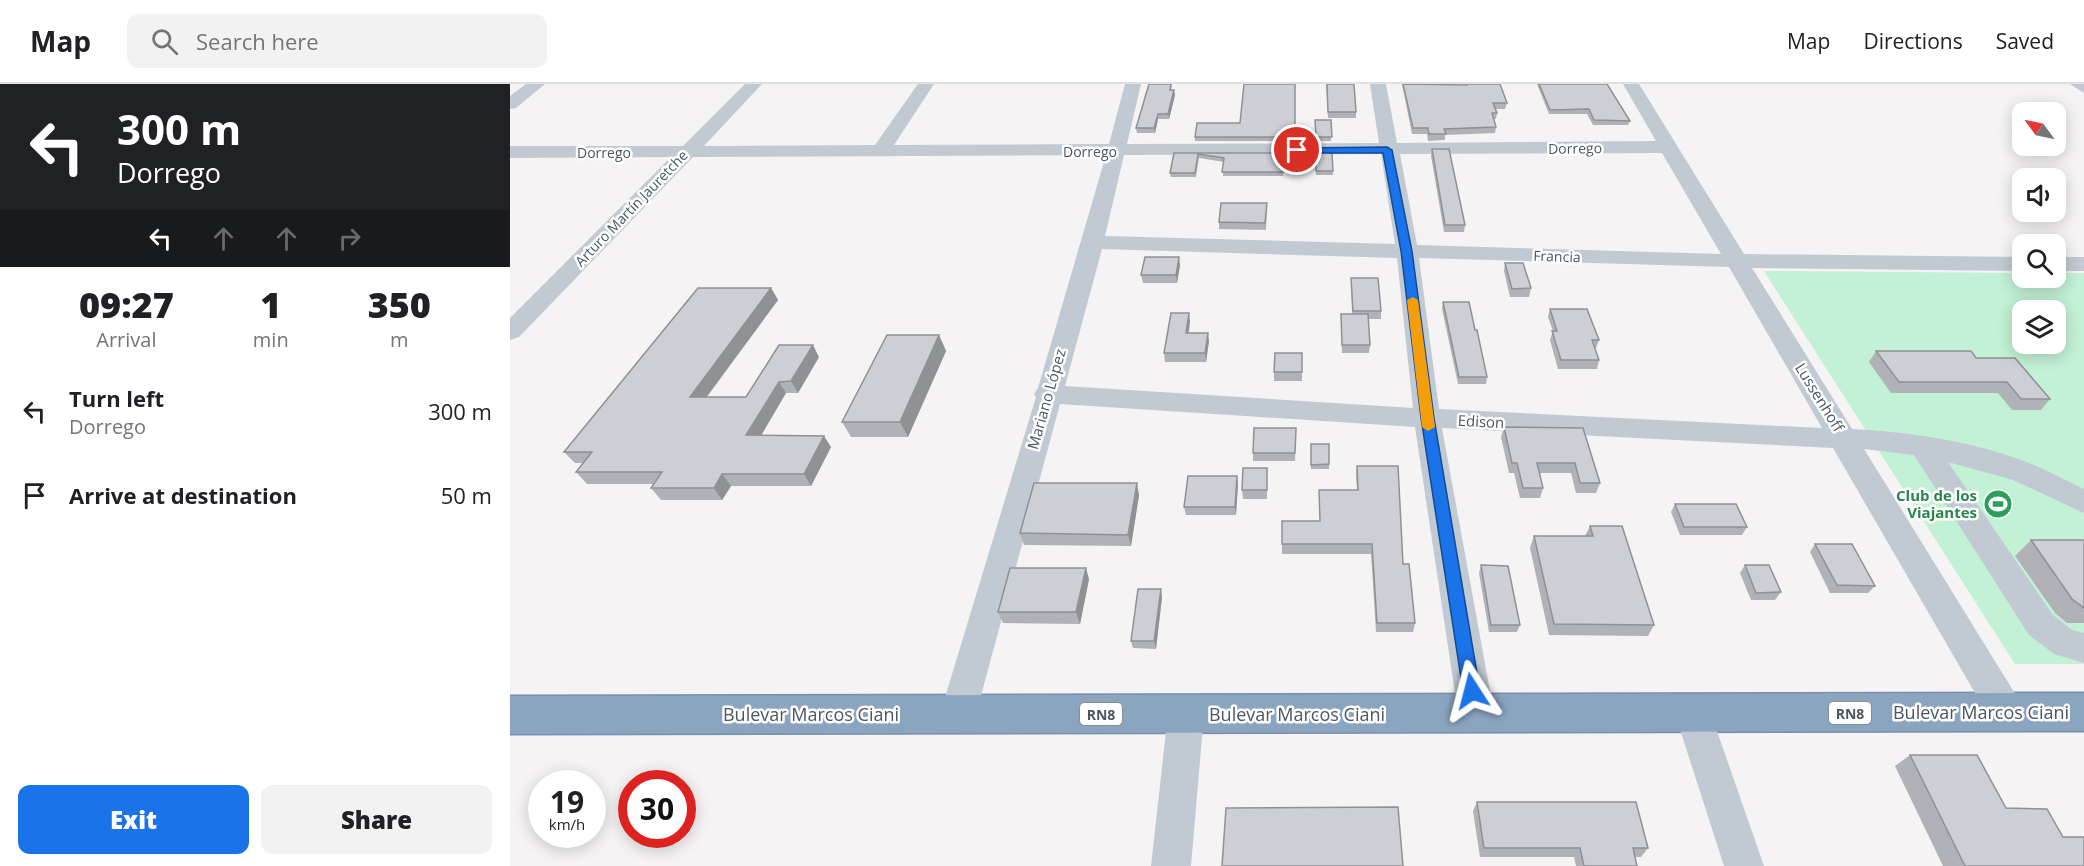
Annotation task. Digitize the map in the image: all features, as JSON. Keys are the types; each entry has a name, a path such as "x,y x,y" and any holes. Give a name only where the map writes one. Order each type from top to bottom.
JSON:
{"highway":[{"name":"Bulevar Marcos Ciani","path":"510,715 2084,712"}],"street":[{"path":"510,104 537,84"},
{"name":"Arturo Martín Jauretche","path":"510,332 754,84"},
{"path":"880,151 926,84"},
{"name":"Mariano López","path":"958,714 1047,394 1093,242 1134,84"},
{"path":"1378,84 1387,150 1407,251 1427,418 1476,713"},
{"name":"Lussenhoff","path":"1632,84 2006,712"},
{"path":"2078,84 2084,88"},
{"name":"Dorrego","path":"510,153 1669,147"},
{"name":"Francia","path":"1093,242 1736,261 2012,264"},
{"path":"2066,264 2084,264"},
{"name":"Edison","path":"1047,394 1427,418 1844,437 1923,447 1977,458 2023,472 2084,502"},
{"path":"1923,447 2041,625 2056,638 2074,648 2084,648"},
{"path":"1171,866 1186,714"},
{"path":"1693,714 1744,866"}],"green space":[{"name":"Club de los Viajantes","path":"1764,271 2012,273 2012,288 2066,288 2066,273 2084,273 2084,664 2015,664"}],"building":[{"path":"1149,84 1171,84 1170,90 1174,90 1168,114 1158,114 1154,128 1136,128"},
{"path":"1244,84 1295,84 1295,132 1285,132 1285,137 1195,137 1197,123 1240,123"},
{"path":"1327,84 1354,84 1356,112 1328,112"},
{"path":"1403,84 1500,84 1507,103 1493,103 1497,113 1492,113 1496,127 1444,129 1446,134 1429,134 1428,128 1413,128"},
{"path":"1539,84 1607,84 1630,121 1594,120 1589,109 1550,110"},
{"path":"1315,120 1331,120 1332,137 1316,137"},
{"path":"1432,149 1449,149 1465,225 1445,225"},
{"path":"1174,153 1284,153 1283,172 1222,172 1224,158 1198,154 1195,173 1170,173"},
{"path":"1316,153 1332,153 1333,171 1316,171"},
{"path":"1221,203 1267,203 1265,223 1219,222"},
{"path":"1145,257 1179,257 1176,275 1141,275"},
{"path":"1505,263 1523,263 1531,288 1512,289"},
{"path":"1351,278 1378,278 1381,311 1353,311"},
{"path":"698,288 771,288 690,397 746,397 779,345 813,345 791,381 779,382 746,435 824,436 804,474 722,474 714,488 651,488 662,472 576,472 592,452 564,452"},
{"path":"1443,302 1469,302 1487,377 1459,377"},
{"path":"1550,309 1587,309 1599,340 1592,340 1599,360 1561,360 1552,331 1557,331"},
{"path":"1171,313 1189,313 1186,333 1208,333 1205,353 1164,353"},
{"path":"1341,314 1368,314 1370,345 1342,345"},
{"path":"887,335 939,335 900,422 842,422"},
{"path":"1876,351 1971,351 1976,358 2015,358 2050,399 2021,399 2007,382 1899,382"},
{"path":"1275,353 1302,353 1302,372 1274,372"},
{"path":"1504,427 1583,428 1600,483 1580,483 1575,463 1537,463 1543,488 1523,488 1517,463 1512,463"},
{"path":"1254,428 1296,428 1295,453 1253,453"},
{"path":"1311,444 1329,444 1329,464 1311,465"},
{"path":"1357,466 1398,466 1403,564 1409,564 1415,623 1377,623 1372,544 1282,544 1282,521 1320,521 1319,490 1358,490"},
{"path":"1243,468 1267,468 1267,490 1242,490"},
{"path":"1188,476 1237,476 1235,507 1184,507"},
{"path":"1034,483 1137,483 1128,535 1020,533"},
{"path":"1675,504 1736,504 1747,527 1684,527"},
{"path":"1590,526 1622,526 1654,625 1554,624 1534,536 1593,536"},
{"path":"2031,540 2084,540 2084,608 2072,599"},
{"path":"1815,544 1852,544 1875,586 1837,585"},
{"path":"1481,565 1508,566 1520,625 1491,625"},
{"path":"1745,565 1769,565 1781,592 1756,593"},
{"path":"1010,568 1086,568 1076,612 998,612"},
{"path":"1138,589 1161,589 1154,641 1131,641"},
{"path":"1910,755 1977,755 2006,808 2047,809 2063,837 2084,837 2084,866 1965,866"},
{"path":"1477,802 1636,802 1648,848 1633,848 1637,866 1584,866 1580,848 1484,848"},
{"path":"1398,807 1403,866 1222,866 1226,808"}],"slow traffic":[{"path":"1413,300 1428,427"}],"place":[{"name":"Club de los Viajantes","path":"1998,504"}],"route":[{"path":"1297,150 1387,150 1407,251 1427,418 1472,691"}]}
